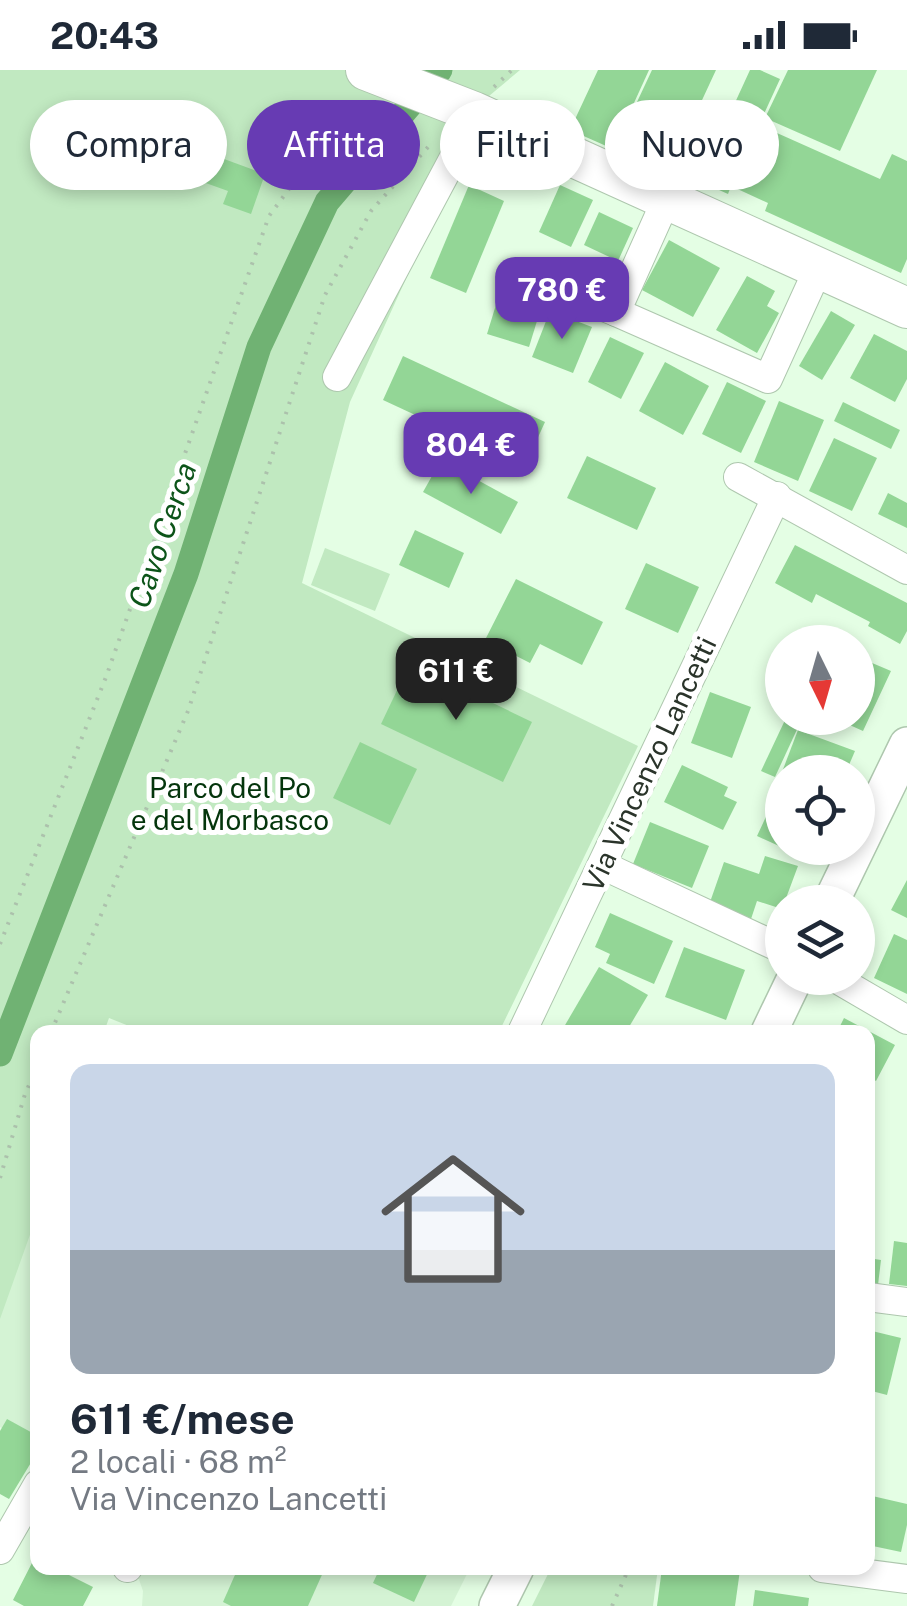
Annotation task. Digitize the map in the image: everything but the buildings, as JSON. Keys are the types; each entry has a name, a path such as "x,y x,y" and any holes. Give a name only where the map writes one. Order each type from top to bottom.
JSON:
{"main road":[{"path":"376,73 460,100"},
{"path":"585,158 907,308"}],"street":[{"path":"337,377 440,175"},
{"path":"616,312 667,198"},
{"path":"565,291 768,379 819,267"},
{"path":"738,478 907,570"},
{"name":"Via Vincenzo Lancetti","path":"525,1025 777,496"},
{"path":"839,885 907,745"},
{"path":"602,865 765,942"},
{"path":"772,1025 786,995"},
{"path":"864,995 907,1020"},
{"path":"875,1298 907,1302"},
{"path":"0,1550 30,1507"},
{"path":"497,1606 512,1575"},
{"path":"875,1575 907,1579"}],"path":[{"path":"481,100 512,70"},
{"path":"0,944 106,677 269,216 376,73"},
{"path":"54,1025 188,711 325,295 371,210 430,145"},
{"path":"0,1178 30,1083"},
{"path":"612,1606 627,1575"}],"shaded area":[{"path":"30,1100 30,1446 0,1427 0,1180"},
{"path":"137,1575 466,1575 451,1606 142,1606 143,1591"}],"green space":[{"name":"Parco del Po e del Morbasco","path":"0,70 520,70 487,100 440,100 440,190 446,190 350,402 302,583 638,746 502,1025 126,1025 109,1018 106,1025 30,1025 30,1235 0,1319"},
{"path":"325,548 390,574 375,611 311,585"},
{"path":"548,1575 657,1575 653,1606 532,1606"}],"waterway":[{"name":"Cavo Cerca","path":"0,1054 186,574 259,347 327,202 440,70"}]}
